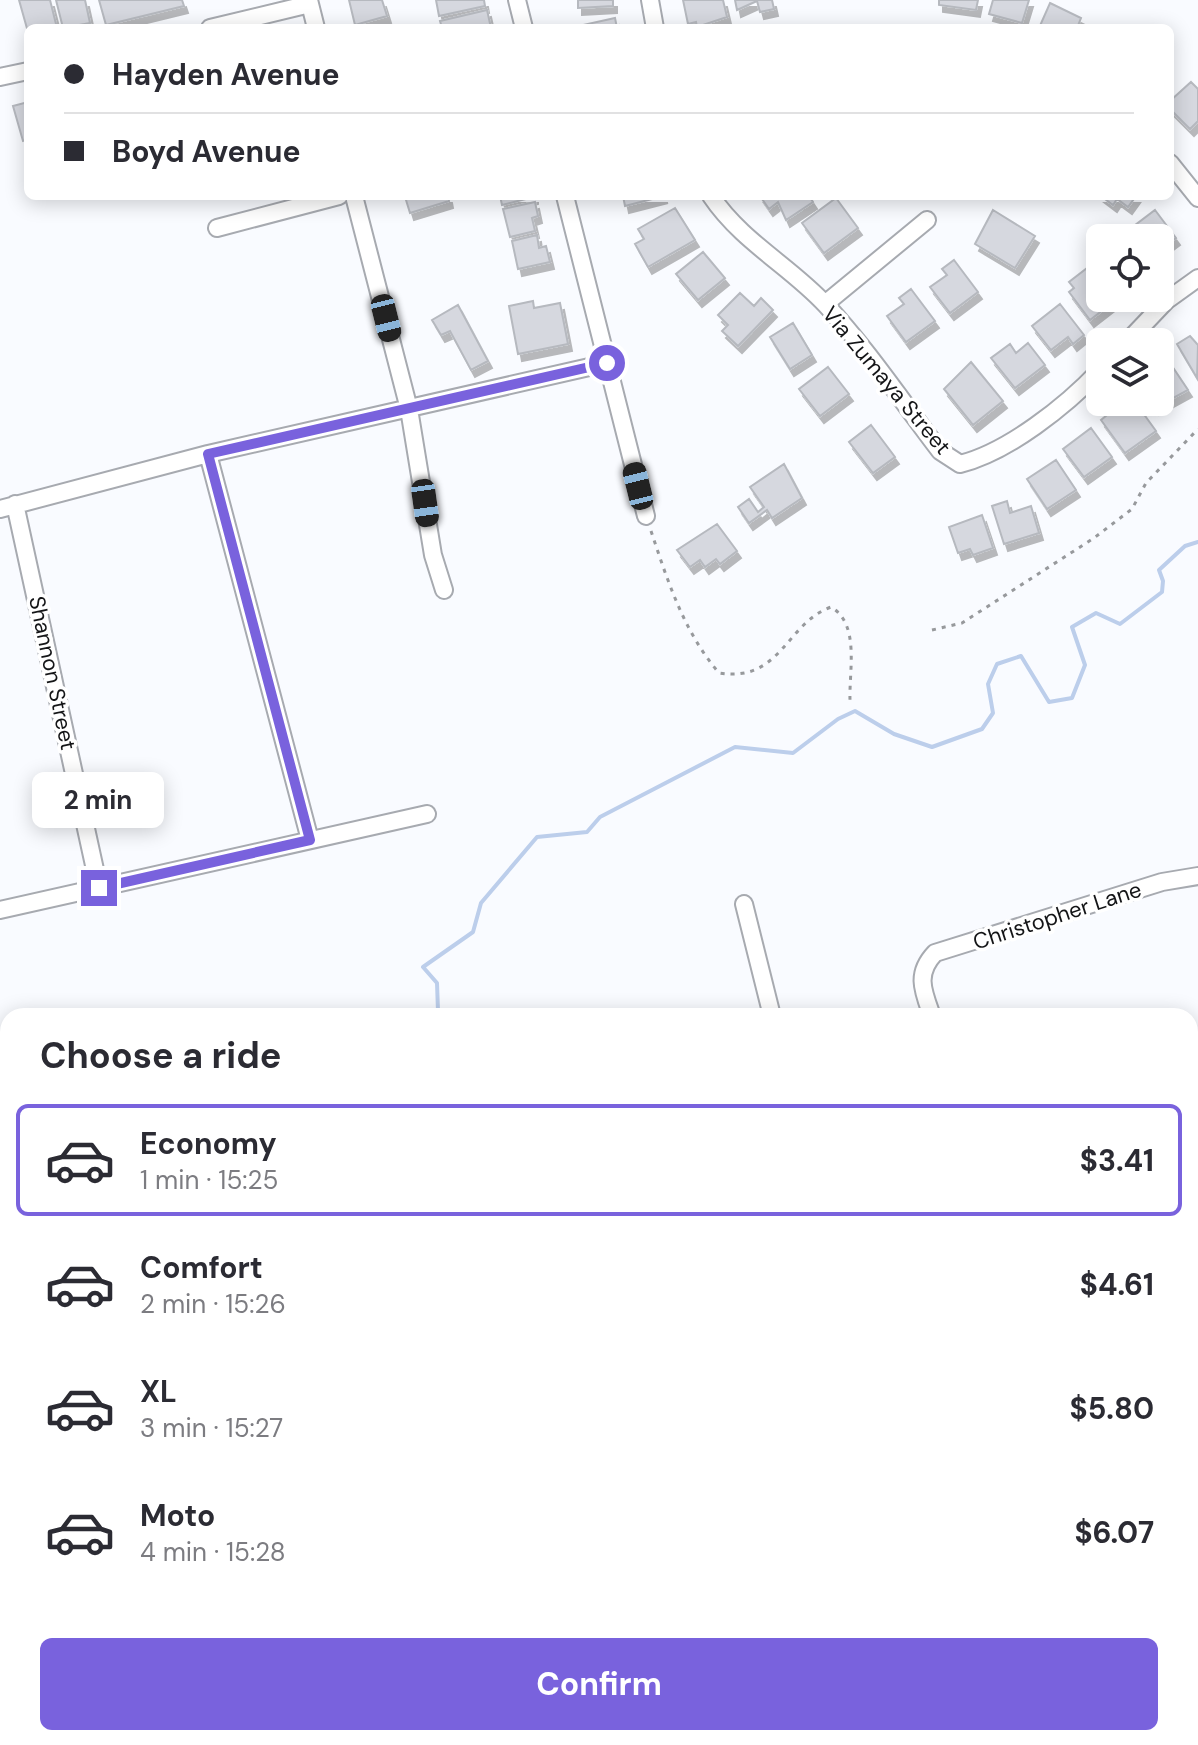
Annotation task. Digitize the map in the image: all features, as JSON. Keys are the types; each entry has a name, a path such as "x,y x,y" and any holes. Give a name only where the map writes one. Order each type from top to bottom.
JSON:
{"street":[{"path":"517,0 523,24"},
{"path":"650,0 654,24"},
{"path":"225,24 310,2 315,24"},
{"path":"0,77 24,72"},
{"path":"1174,168 1198,198"},
{"path":"217,228 324,200"},
{"path":"355,200 409,409 433,555 444,590"},
{"path":"566,200 646,516"},
{"name":"Via Zumaya Street","path":"714,200 727,220 825,304 940,451 960,464 986,457 1065,402 1086,383"},
{"path":"825,304 927,220"},
{"path":"1140,328 1166,301 1198,278"},
{"path":"8,506 208,454 607,363"},
{"path":"208,454 310,840"},
{"name":"Shannon Street","path":"8,506 99,888"},
{"path":"0,910 427,814"},
{"name":"Christopher Lane","path":"929,1008 921,985 923,966 935,953 1162,882 1198,876"},
{"path":"744,904 770,1008"}],"path":[{"path":"932,630 962,623 1103,531 1132,509 1146,483 1198,429"},
{"path":"646,516 673,597 699,649 719,673 751,672 770,662 813,613 831,607 842,614 850,632 850,700"}],"building":[{"path":"19,0 50,0 56,24 26,24"},
{"path":"56,0 85,0 90,23 62,24"},
{"path":"99,0 182,0 184,6 110,24 106,24"},
{"path":"349,0 382,0 387,16 355,24"},
{"path":"436,0 484,0 485,6 439,16"},
{"path":"578,0 613,0 613,6 578,8"},
{"path":"683,0 723,0 727,17 706,24 688,24"},
{"path":"735,0 772,0 774,9 760,12 757,1 737,10"},
{"path":"939,0 978,0 976,10 939,5"},
{"path":"993,0 1029,0 1022,23 989,14"},
{"path":"1050,3 1081,18 1079,24 1041,24"},
{"path":"487,10 490,24 441,24 440,21"},
{"path":"615,18 616,24 588,24"},
{"path":"1191,82 1198,89 1198,121 1190,129 1174,113 1174,97"},
{"path":"24,103 23,141 13,106"},
{"path":"406,200 449,200 449,201 410,213"},
{"path":"501,200 522,200 502,205"},
{"path":"624,200 648,200 625,206"},
{"path":"763,200 813,202 786,220 778,202 769,209"},
{"path":"837,200 858,228 824,253 802,223"},
{"path":"1118,200 1133,200 1128,207"},
{"path":"535,202 538,216 532,218 535,231 510,237 503,209"},
{"path":"675,208 695,240 648,267 635,244 644,239 638,229"},
{"path":"993,210 1035,236 1015,268 975,244"},
{"path":"1155,210 1166,224 1137,224"},
{"path":"537,235 539,248 546,246 550,262 518,269 512,241"},
{"path":"703,252 725,278 698,300 676,274"},
{"path":"954,260 978,292 950,313 930,287 947,275 942,269"},
{"path":"1086,269 1086,312 1100,312 1090,320 1069,292 1074,288 1069,282"},
{"path":"911,289 935,321 906,342 887,316 904,304 899,298"},
{"path":"740,293 754,306 761,298 773,310 738,346 722,331 728,325 718,315"},
{"path":"533,301 534,308 560,303 568,344 518,354 509,306"},
{"path":"1060,304 1084,335 1073,344 1068,337 1051,350 1032,326"},
{"path":"458,305 488,361 471,370 450,331 441,335 432,320"},
{"path":"793,323 812,355 790,369 770,337"},
{"path":"1190,336 1198,345 1197,378 1177,344"},
{"path":"1028,343 1045,365 1015,388 991,358 1010,344 1016,353"},
{"path":"971,362 1003,401 973,425 944,389"},
{"path":"828,367 849,394 820,416 799,389"},
{"path":"1174,369 1188,390 1174,398"},
{"path":"1106,416 1145,416 1156,431 1125,453 1101,420"},
{"path":"871,425 895,457 873,473 849,442"},
{"path":"1091,428 1112,457 1084,477 1063,449"},
{"path":"1056,460 1076,490 1047,509 1027,479"},
{"path":"784,464 802,498 772,518 767,510 749,523 738,507 749,499 758,512 764,507 750,487"},
{"path":"1007,501 1010,513 1031,506 1039,533 1004,544 992,506"},
{"path":"982,515 993,548 973,555 970,549 958,553 949,527"},
{"path":"717,524 737,551 720,564 716,559 705,567 700,560 690,567 677,550"}],"waterway":[{"path":"438,1008 437,983 423,967 473,932 481,903 537,837 587,832 600,817 735,747 793,753 838,719 855,711 894,734 932,747 982,729 993,713 988,684 997,664 1021,656 1049,702 1072,698 1085,665 1072,627 1096,613 1120,624 1162,592 1163,581 1159,570 1185,546 1198,542"}],"route":[{"path":"99,888 310,840 208,454 607,363"}]}
